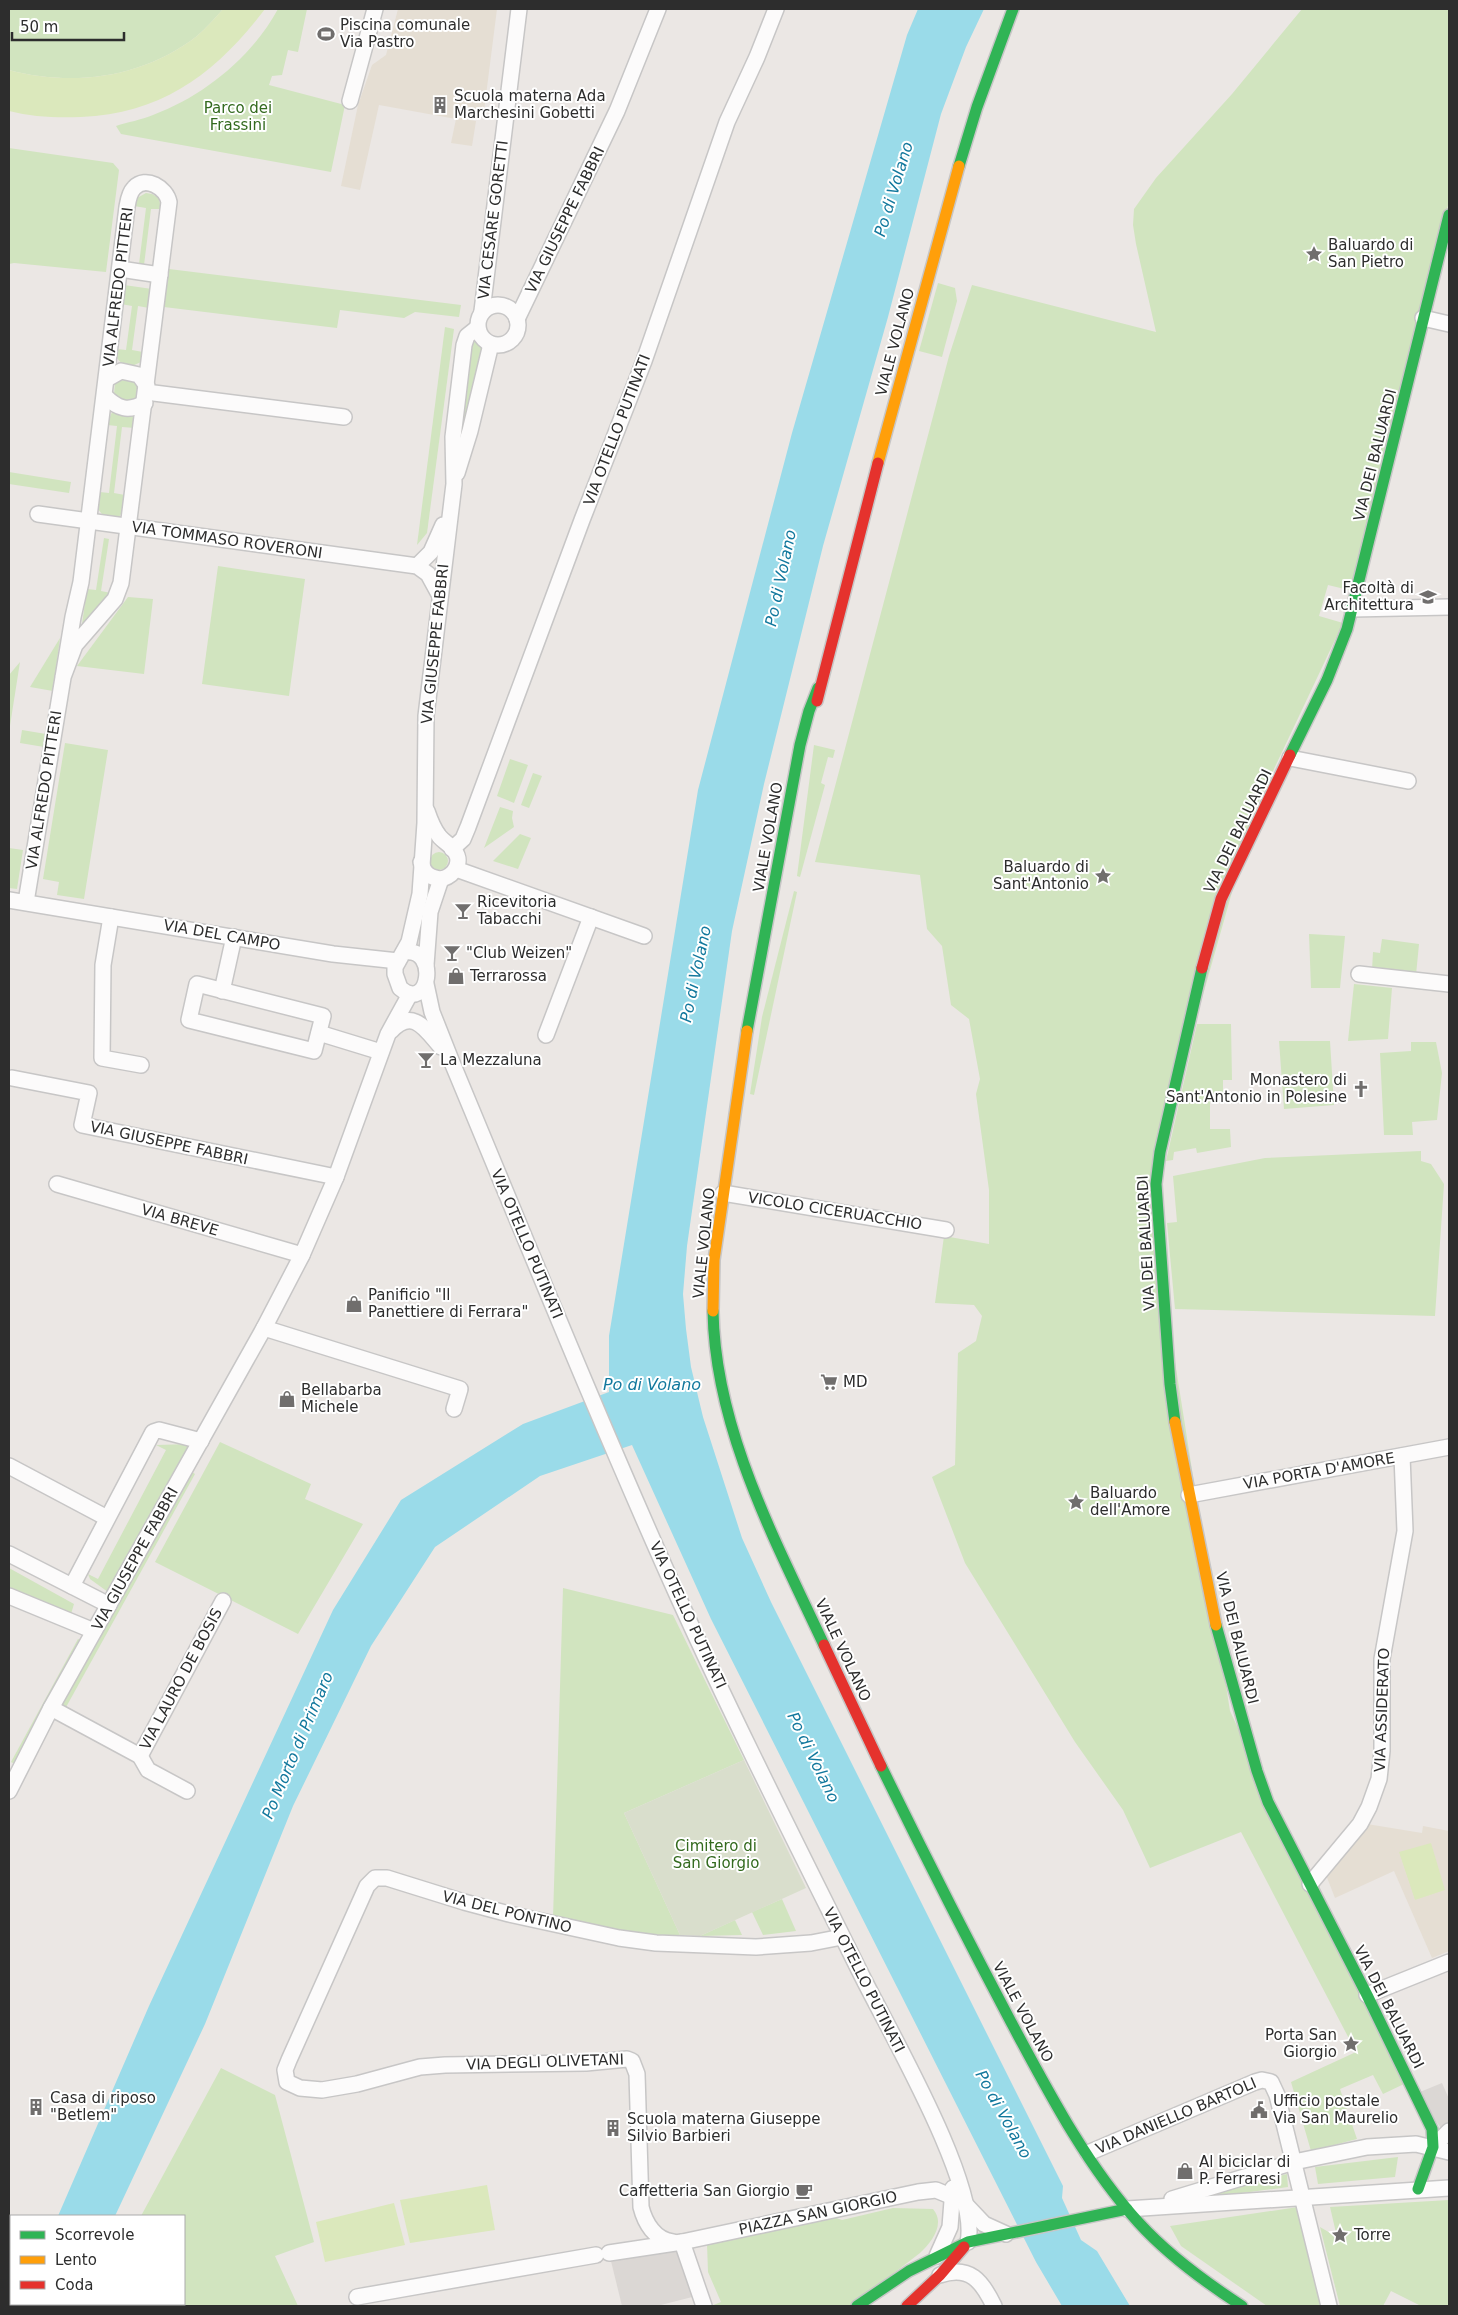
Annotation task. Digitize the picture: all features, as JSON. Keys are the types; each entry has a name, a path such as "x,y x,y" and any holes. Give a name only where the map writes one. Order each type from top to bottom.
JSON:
{"main road":[{"name":"VIALE VOLANO","path":"1013,9 977,107 956,176 818,688 809,711 800,745 774,890 751,1003 713,1273 713,1332 724,1396 744,1462 808,1611 921,1848 1028,2053 1054,2100 1127,2209 1163,2247 1242,2306"},
{"name":"VIA DEI BALUARDI","path":"1433,2147 1433,2134 1429,2123 1367,1995 1276,1818 1257,1771 1217,1628 1177,1437 1170,1384 1157,1206 1157,1170 1215,916 1237,863 1290,758 1340,649 1352,609 1449,215"},
{"name":"VIALE VOLANO","path":"802,801 818,688"},
{"name":"VIALE VOLANO","path":"745,1053 774,949"},
{"path":"1418,2189 1433,2147"},
{"path":"857,2306 896,2279 937,2256 968,2242 1100,2213 1127,2209"},
{"path":"907,2306 940,2275 968,2242"},
{"path":"896,2306 907,2295 937,2256"},
{"path":"928,2305 940,2275"}],"street":[{"path":"350,100 375,9"},
{"name":"VIA CESARE GORETTI","path":"482,311 519,9"},
{"name":"VIA GIUSEPPE FABBRI","path":"454,484 470,431 491,344 497,345 509,342 517,332 517,319 617,112 658,9"},
{"name":"VIA OTELLO PUTINATI","path":"450,846 463,838 468,827 644,360 727,122 757,57 776,9"},
{"name":"VIA ALFREDO PITTERI","path":"26,902 73,617 81,582 90,521 129,197 132,189 138,184 154,184 164,190 169,202 130,527 119,591 110,606 75,644 63,678"},
{"path":"120,270 160,275"},
{"path":"482,311 493,305 505,306 510,309 517,319"},
{"name":"VIA GIUSEPPE FABBRI","path":"409,988 395,974 417,911 425,805 426,716 454,484 452,437 462,354 467,336 477,328 482,311"},
{"path":"1423,318 1449,324"},
{"path":"477,328 482,338 491,344"},
{"name":"VIA ALFREDO PITTERI","path":"107,379 121,371 139,375 146,394"},
{"name":"VIA ALFREDO PITTERI","path":"105,396 115,406 134,409 146,394"},
{"name":"VIA ALFREDO PITTERI","path":"146,394 344,417"},
{"path":"440,596 428,574 417,566 431,552 438,540 452,500"},
{"name":"VIA TOMMASO ROVERONI","path":"38,514 417,566"},
{"path":"1352,609 1449,607"},
{"path":"1290,758 1408,781"},
{"name":"VIA GIUSEPPE FABBRI","path":"425,805 430,823 457,857 456,869"},
{"path":"450,846 439,842 431,844 422,857 423,870 428,876 441,879 449,877 456,869 644,936"},
{"path":"426,965 430,912 441,879"},
{"name":"VIA DEL CAMPO","path":"9,900 333,954 373,966 409,988"},
{"path":"111,917 103,965 102,1058 140,1065"},
{"path":"546,1035 591,917"},
{"path":"222,990 234,937"},
{"name":"VIA DEL CAMPO","path":"333,954 402,956"},
{"path":"402,956 416,954 422,958 426,965"},
{"name":"VIA GIUSEPPE FABBRI","path":"10,1786 51,1708 264,1328 302,1256 336,1177 388,1034 409,988 427,972 426,965"},
{"path":"1359,974 1449,984"},
{"path":"197,984 323,1016 319,1033 314,1051 189,1020 197,984"},
{"name":"VIA OTELLO PUTINATI","path":"409,988 451,1060 588,1389 681,1602 842,1937 939,2128 951,2159 959,2201 970,2225 968,2242"},
{"path":"388,1034 398,1023 404,1020 415,1022 424,1027 451,1060"},
{"path":"319,1033 381,1052"},
{"name":"VIA GIUSEPPE FABBRI","path":"12,1078 89,1093 82,1125 336,1177"},
{"name":"VIA BREVE","path":"57,1184 302,1256"},
{"name":"VICOLO CICERUACCHIO","path":"723,1193 946,1230"},
{"path":"264,1328 460,1388 454,1409"},
{"path":"72,1586 156,1430 163,1430 201,1441"},
{"name":"VIA PORTA D'AMORE","path":"1189,1495 1449,1447"},
{"name":"VIA ASSIDERATO","path":"1310,1884 1360,1824 1374,1797 1379,1779 1382,1751 1382,1658 1405,1531 1402,1456"},
{"path":"9,1466 107,1518"},
{"path":"9,1554 109,1605"},
{"path":"9,1596 94,1631"},
{"name":"VIA LAURO DE BOSIS","path":"140,1756 223,1601"},
{"name":"VIA LAURO DE BOSIS","path":"51,1708 140,1756 148,1770 187,1791"},
{"name":"VIA DEL PONTINO","path":"289,2060 367,1886 375,1878 387,1878 509,1914 619,1938 656,1943 764,1947 811,1943 842,1937"},
{"path":"1367,1995 1449,1962"},
{"name":"VIA DEGLI OLIVETANI","path":"289,2060 285,2070 287,2082 291,2086 312,2090 357,2084 420,2067 586,2063 628,2059 632,2061 636,2068 640,2196 643,2213 657,2235 677,2242"},
{"name":"VIA DANIELLO BARTOLI","path":"1088,2153 1256,2082 1268,2080 1274,2085 1329,2306"},
{"path":"1433,2147 1449,2131"},
{"path":"1147,2207 1294,2162 1375,2146 1416,2144 1449,2152"},
{"path":"1127,2209 1449,2188"},
{"name":"PIAZZA SAN GIORGIO","path":"357,2297 677,2242 918,2192 936,2190 959,2201"},
{"path":"959,2201 984,2224 1011,2233"},
{"name":"VIA OTELLO PUTINATI","path":"937,2256 959,2201"},
{"path":"677,2242 704,2306"},
{"path":"940,2275 952,2271 972,2275 988,2293 994,2306"}],"shaded area":[{"path":"398,9 497,9 484,111 464,108 463,119 476,121 472,146 451,143 456,119 379,105 360,190 341,186 358,105 372,65 386,55"},
{"path":"1367,1824 1422,1833 1423,1826 1449,1831 1449,1951 1432,1958 1394,1871 1335,1898 1326,1875"},
{"path":"1442,2083 1449,2099 1449,2128 1441,2128 1415,2094"},
{"path":"673,2242 700,2295 657,2306 622,2306 609,2253"}],"green space":[{"path":"9,9 223,9 197,36 176,50 154,61 131,70 107,75 58,78 9,70"},
{"path":"223,9 265,9 227,52 207,70 186,86 163,98 111,114 81,117 45,117 9,111 9,70 58,78 82,78 131,70 176,50 197,36"},
{"name":"Parco dei Frassini","path":"278,9 307,9 298,52 288,50 282,75 272,76 269,85 345,105 331,172 121,134 116,126 148,117 172,107 208,86 225,73 255,43"},
{"path":"1302,9 1449,9 1449,201 1353,591 1328,585 1319,616 1343,623 1256,807 1148,1190 1230,1711 1404,2084 1383,2094 1373,2075 1340,2089 1357,2139 1311,2151 1291,2082 1356,2052 1241,1832 1150,1868 1123,1810 1075,1742 965,1563 932,1477 955,1465 958,1353 976,1341 982,1316 974,1305 935,1303 944,1236 989,1244 989,1190 976,1094 980,1079 969,1019 951,1005 942,946 927,929 920,875 815,862 949,356 972,285 1156,332 1136,244 1133,225 1134,209 1156,178 1232,94"},
{"path":"9,148 113,163 119,170 106,272 9,264"},
{"path":"146,193 159,198 161,209 151,209 144,265 139,264 146,208 134,206 137,198"},
{"path":"169,269 461,305 459,317 415,312 404,318 340,310 337,328 164,307"},
{"path":"938,283 955,288 957,301 942,357 919,351"},
{"path":"124,285 152,289 149,308 138,306 132,350 143,352 141,362 130,367 124,366 116,357 117,349 126,350 132,306 121,304"},
{"path":"445,327 454,329 427,533 417,545"},
{"path":"472,340 486,349 458,447"},
{"path":"120,380 137,382 140,386 138,400 123,401 114,394 115,383"},
{"path":"114,410 132,413 135,420 135,428 122,427 114,493 125,495 123,511 117,520 105,518 98,509 100,492 109,493 117,426 107,425"},
{"path":"9,472 71,482 69,493 9,484"},
{"path":"104,538 109,539 101,591 111,593 82,624 87,589 96,590"},
{"path":"218,566 305,579 289,696 202,684"},
{"path":"128,597 153,599 144,674 77,666"},
{"path":"60,638 53,691 30,687"},
{"path":"20,662 9,732 9,675"},
{"path":"22,730 46,734 44,747 20,743"},
{"path":"65,743 108,750 84,899 57,895 59,882 43,879"},
{"path":"814,745 835,750 833,758 828,757 821,783 825,785 800,877 797,876"},
{"path":"510,759 528,765 514,803 497,796"},
{"path":"533,773 542,776 529,808 521,805"},
{"path":"500,807 513,811 514,827 484,848"},
{"path":"520,834 531,838 518,869 493,861"},
{"path":"9,848 23,850 17,889 9,888"},
{"path":"439,852 445,855 448,861 445,867 439,870 433,867 430,861 433,855"},
{"path":"794,891 797,892 754,1095 750,1094 762,1017"},
{"path":"1309,934 1345,936 1340,988 1311,988"},
{"path":"1382,939 1419,944 1416,975 1372,970 1373,952 1380,953"},
{"path":"1354,984 1392,988 1388,1039 1348,1041"},
{"path":"1197,1024 1231,1024 1232,1080 1223,1080 1223,1101 1210,1102 1210,1129 1230,1129 1231,1147 1197,1153 1196,1148 1174,1152 1173,1160 1166,1161"},
{"path":"1279,1041 1330,1041 1334,1105 1284,1109"},
{"path":"1411,1042 1436,1042 1442,1073 1437,1120 1412,1122 1413,1135 1384,1135 1380,1053 1411,1051"},
{"path":"1421,1151 1421,1161 1431,1164 1444,1184 1435,1316 1175,1309 1167,1223 1177,1222 1173,1176 1265,1158"},
{"path":"220,1442 311,1484 305,1499 363,1524 298,1634 155,1562"},
{"path":"191,1444 108,1592 90,1579 88,1574 98,1579 166,1450 156,1445"},
{"path":"189,1470 195,1474 65,1709 58,1705"},
{"path":"9,1568 74,1604 71,1614 9,1587"},
{"path":"563,1588 673,1615 744,1760 624,1813 680,1935 649,1937 633,1935 553,1918"},
{"path":"78,1639 83,1641 15,1764 11,1762"},
{"name":"Cimitero di San Giorgio","path":"744,1760 806,1888 700,1936 680,1935 624,1813"},
{"path":"1431,1843 1445,1890 1415,1900 1399,1852"},
{"path":"782,1899 796,1931 763,1935 752,1912"},
{"path":"735,1920 742,1935 700,1936"},
{"path":"221,2068 275,2095 314,2242 275,2256 298,2306 92,2306 185,2305 185,2215 142,2215"},
{"path":"1398,2157 1395,2177 1318,2184 1315,2167"},
{"path":"1287,2174 1288,2187 1175,2202"},
{"path":"487,2185 495,2230 410,2243 400,2200"},
{"path":"1449,2200 1449,2306 1421,2306 1391,2291 1383,2306 1340,2306 1320,2227 1337,2237 1330,2207"},
{"path":"394,2203 405,2245 325,2262 316,2222"},
{"path":"1298,2207 1322,2306 1267,2306 1181,2246 1170,2226"},
{"path":"893,2208 933,2209 937,2215 938,2227 932,2239 920,2253 851,2306 711,2306 721,2302 708,2272 707,2244 831,2216 842,2220"}],"water":[{"name":"Po di Volano","path":"918,9 984,9 966,47 941,114 888,317 823,546 764,784 732,931 687,1246 683,1294 686,1329 691,1367 703,1417 742,1538 771,1602 1063,2186 1062,2198 1081,2240 1097,2251 1130,2306 1062,2306 1036,2262 711,1619 632,1445 540,1476 435,1547 371,1646 293,1806 205,2024 115,2215 58,2215 149,2006 333,1610 401,1500 523,1424 609,1392 609,1336 698,790 792,433 907,35"}],"traffic: fast":[{"path":"959,166 977,107 1013,9"},
{"path":"1290,755 1327,680 1347,629 1449,215"},
{"path":"747,1031 800,745 809,711 818,688"},
{"path":"1175,1422 1170,1384 1156,1184 1160,1152 1202,968"},
{"path":"713,1311 716,1355 724,1398 736,1441 768,1524 824,1645"},
{"path":"1216,1625 1257,1771 1268,1802 1367,1995 1432,2129 1433,2147 1418,2189"},
{"path":"881,1766 1011,2022 1054,2101 1085,2152 1120,2201 1163,2247 1188,2268 1242,2306"},
{"path":"857,2306 909,2271 968,2242 1127,2209"}],"traffic: slow":[{"path":"878,463 959,166"},
{"path":"713,1311 714,1260 747,1031"},
{"path":"1175,1422 1216,1625"}],"traffic: jam":[{"path":"817,701 878,463"},
{"path":"1202,968 1221,899 1290,755"},
{"path":"824,1645 881,1766"},
{"path":"907,2306 940,2275 964,2247"}],"place":[{"name":"Piscina comunale Via Pastro","path":"326,34"},
{"name":"Scuola materna Ada Marchesini Gobetti","path":"440,105"},
{"name":"Baluardo di San Pietro","path":"1314,254"},
{"name":"Facoltà di Architettura","path":"1428,597"},
{"name":"Baluardo di Sant'Antonio","path":"1103,876"},
{"name":"Ricevitoria Tabacchi","path":"463,911"},
{"name":"\"Club Weizen\"","path":"452,953"},
{"name":"Terrarossa","path":"456,976"},
{"name":"La Mezzaluna","path":"426,1060"},
{"name":"Monastero di Sant'Antonio in Polesine","path":"1361,1089"},
{"name":"Panificio \"Il Panettiere di Ferrara\"","path":"354,1304"},
{"name":"MD","path":"829,1382"},
{"name":"Bellabarba Michele","path":"287,1399"},
{"name":"Baluardo dell'Amore","path":"1076,1502"},
{"name":"Porta San Giorgio","path":"1351,2044"},
{"name":"Casa di riposo \"Betlem\"","path":"36,2107"},
{"name":"Ufficio postale Via San Maurelio","path":"1259,2110"},
{"name":"Scuola materna Giuseppe Silvio Barbieri","path":"613,2128"},
{"name":"Al biciclar di P. Ferraresi","path":"1185,2171"},
{"name":"Caffetteria San Giorgio","path":"804,2191"},
{"name":"Torre","path":"1340,2235"}],"water label":[{"name":"Po Morto di Primaro","path":"297,1745"}]}
